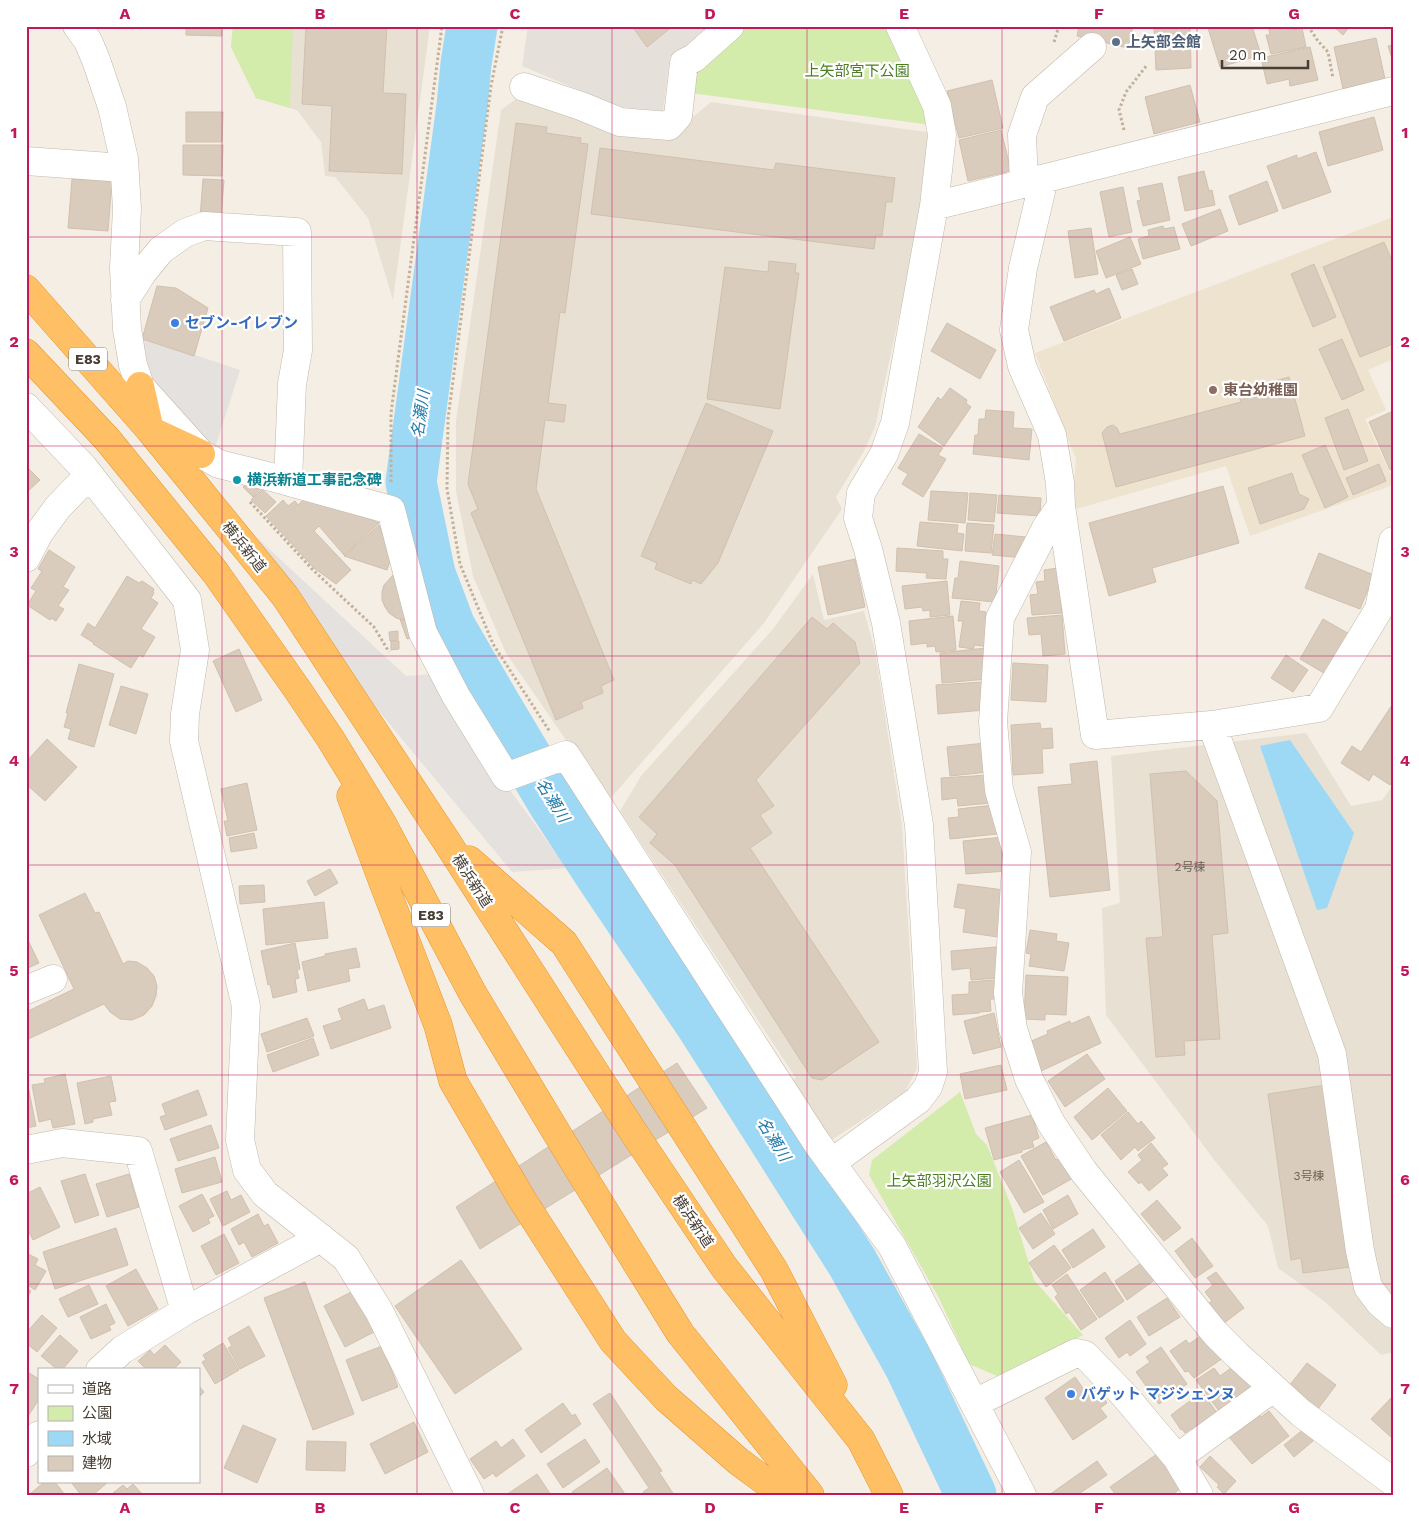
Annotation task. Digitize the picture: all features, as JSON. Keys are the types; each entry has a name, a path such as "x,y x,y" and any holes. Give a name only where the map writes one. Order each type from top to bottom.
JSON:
{"highway":[{"name":"横浜新道","path":"26,289 150,430 285,596 445,839 632,1130 724,1267 861,1440 889,1495"},
{"name":"E83","path":"26,352 107,439 215,572 330,738 382,823 473,994 680,1333 810,1495"},
{"path":"140,386 150,430 201,454"},
{"path":"330,738 382,882 438,1025 453,1081 523,1201 613,1341 666,1398 738,1461 784,1495"},
{"path":"445,839 564,942 774,1270 861,1440"}],"street":[{"path":"77,26 88,41 112,107 124,159 127,209 124,268 125,300 127,328 140,386 201,454 219,464 391,510 423,633 456,696 506,777 563,757 817,1143 892,1246 1022,1495"},
{"path":"524,87 581,106 620,122 669,126 678,116 684,63 694,58 730,26"},
{"path":"832,1163 918,1100 928,1087 933,1072 919,825 886,624 868,549 858,518 861,493 884,454 895,422 934,206 942,135 937,106 900,26"},
{"path":"1092,47 1036,96 1022,136 1034,181 1014,330 1022,366 1052,435 1095,735 1212,725 1319,708 1379,609 1393,541"},
{"path":"934,206 1339,105 1392,95"},
{"path":"26,162 124,168"},
{"path":"125,300 143,272 161,250 184,233 204,226 297,232 298,350 292,384 281,480"},
{"path":"26,407 89,476 187,600 195,650 185,714 184,742 246,1006 240,1140 246,1170 265,1194 346,1258 379,1311 470,1495"},
{"path":"26,558 58,507 89,476"},
{"path":"1061,506 1046,528 1000,618 993,722 999,790 1017,852 1008,993 1013,1028 1028,1079 1051,1122 1084,1172 1215,1333 1301,1413 1393,1482"},
{"path":"1212,725 1332,1054 1360,1251 1368,1287 1380,1303 1393,1314"},
{"path":"26,990 54,979"},
{"path":"26,1150 62,1143 138,1151 185,1311"},
{"path":"102,1368 122,1350 185,1311 321,1238"},
{"path":"974,1403 1076,1353 1085,1355 1124,1395 1177,1458 1199,1495"},
{"path":"1177,1458 1273,1388"},
{"path":"26,1453 38,1436"}],"path":[{"path":"391,510 390,413 442,26"},
{"path":"503,26 492,86 448,419 447,489 460,564 492,644 563,757"},
{"path":"1308,26 1328,52 1339,105"},
{"path":"1132,156 1119,110 1126,92 1147,65"},
{"path":"246,496 313,570 374,627 389,652"}],"shaded area":[{"path":"233,26 430,26 393,300 368,218 335,177 325,176 321,142 297,110 256,98 231,47"},
{"path":"528,26 713,26 686,50 670,56 663,111 619,107 522,66"},
{"path":"520,96 668,138 711,102 933,133 921,215 875,427 864,451 836,497 842,509 764,623 608,801 506,653 473,576 456,491 456,421 501,110"},
{"name":"東台幼稚園","path":"1393,217 1393,359 1368,370 1386,410 1365,419 1393,479 1393,485 1250,536 1226,466 1076,509 1073,495 1076,459 1035,353"},
{"path":"139,339 240,370 213,454 203,447 149,373"},
{"path":"242,524 406,676 434,674 504,782 567,868 512,872 373,704"},
{"path":"813,574 824,620 864,611 875,651 902,825 917,1068 905,1092 830,1141 790,1082 796,1078 620,811 641,776 773,629"},
{"path":"1306,733 1351,806 1382,800 1393,785 1393,1352 1381,1355 1324,1301 1278,1268 1268,1226 1215,1161 1106,1015 1102,908 1120,903 1111,756"}],"green space":[{"path":"233,26 293,26 290,108 256,98 231,47"},
{"name":"上矢部宮下公園","path":"745,26 886,26 931,125 691,93 696,68"},
{"name":"上矢部羽沢公園","path":"960,1092 976,1134 987,1145 1012,1208 1034,1280 1083,1335 1004,1379 969,1364 939,1298 869,1175 872,1160"}],"water":[{"path":"1290,740 1354,833 1327,908 1317,910 1260,746"}],"building":[{"path":"186,26 222,26 222,36 186,35"},
{"path":"306,26 387,26 383,93 406,94 402,174 329,171 332,106 302,104"},
{"path":"632,26 673,26 647,47"},
{"name":"上矢部会館","path":"1079,26 1133,26 1128,48 1077,36"},
{"path":"1154,26 1190,26 1191,68 1156,70"},
{"path":"1214,26 1252,26 1261,55 1220,67 1208,28"},
{"path":"1268,26 1291,26 1291,30 1302,28 1306,47 1271,54 1266,35 1270,35"},
{"path":"1333,26 1350,26 1343,35"},
{"path":"1376,38 1385,79 1343,89 1334,47"},
{"path":"1393,45 1393,62 1388,46"},
{"path":"1310,47 1318,80 1290,86 1289,79 1267,84 1261,58"},
{"path":"992,80 1003,128 959,138 947,91"},
{"path":"1190,85 1200,122 1154,134 1145,97"},
{"path":"186,112 223,112 222,142 186,142"},
{"path":"1374,117 1383,150 1328,166 1319,132"},
{"path":"516,123 547,127 546,133 581,138 580,143 588,144 565,313 560,312 548,403 566,405 564,422 545,420 536,489 614,680 601,686 603,693 581,702 583,708 556,720 471,513 478,509 468,484"},
{"path":"1001,130 1011,171 968,181 959,140"},
{"path":"183,145 223,145 222,176 183,175"},
{"path":"600,148 774,170 776,163 895,178 892,202 886,202 882,236 876,235 874,249 591,214"},
{"path":"1316,152 1331,192 1283,209 1267,166 1297,155 1297,159"},
{"path":"1204,171 1209,191 1212,190 1215,205 1185,211 1178,177"},
{"path":"72,179 112,181 108,231 68,228"},
{"path":"203,179 224,180 221,219 200,218"},
{"path":"1267,181 1278,211 1239,225 1229,196"},
{"path":"1162,183 1170,220 1143,226 1137,201 1141,200 1138,188"},
{"path":"1123,187 1132,232 1109,237 1100,192"},
{"path":"1220,209 1228,231 1191,246 1182,224"},
{"path":"1163,226 1164,229 1174,227 1180,249 1143,259 1138,239 1149,236 1148,230"},
{"path":"1091,228 1098,274 1075,278 1068,231"},
{"path":"1130,237 1141,264 1106,278 1096,251"},
{"path":"1384,242 1393,263 1393,344 1360,357 1323,267"},
{"path":"769,261 796,264 795,273 799,273 780,409 707,399 725,267 768,272"},
{"path":"1314,264 1336,317 1313,327 1291,274"},
{"path":"1132,269 1138,284 1122,290 1116,275"},
{"name":"セブン-イレブン","path":"157,286 176,288 208,308 194,356 142,339"},
{"path":"1109,288 1121,318 1064,341 1050,307 1094,290 1096,294"},
{"path":"947,323 996,350 980,379 931,351"},
{"path":"1342,339 1364,390 1342,400 1319,349"},
{"path":"1289,377 1305,436 1116,487 1102,433 1107,427 1113,425 1120,434 1241,402 1238,391"},
{"path":"950,388 967,400 966,403 971,407 944,446 918,427 938,397 941,400"},
{"path":"706,403 773,431 718,563 701,584 692,580 691,584 655,569 657,563 641,556"},
{"path":"1348,409 1368,461 1344,470 1325,418"},
{"path":"986,410 1014,412 1013,428 1032,429 1029,460 973,454 975,435 978,435 979,419 985,419"},
{"path":"1391,412 1393,415 1393,469 1390,470 1369,422"},
{"path":"919,434 943,448 938,455 946,459 923,497 902,484 908,474 898,468"},
{"path":"1325,445 1348,497 1325,508 1302,455"},
{"path":"1379,464 1386,481 1353,495 1346,478"},
{"path":"26,466 40,480 26,493"},
{"path":"1292,473 1299,494 1309,499 1304,509 1260,524 1248,488"},
{"path":"251,479 260,489 253,497 243,487"},
{"path":"1223,486 1239,543 1152,568 1156,582 1109,596 1089,523"},
{"path":"262,489 276,502 265,513 251,500"},
{"path":"931,491 968,493 965,523 928,520"},
{"path":"970,493 997,495 994,522 968,520"},
{"path":"309,495 379,523 344,555 319,526 314,531 351,570 336,584 314,568 266,516 283,500 288,506 295,501 298,505"},
{"path":"999,495 1041,498 1040,516 997,513"},
{"path":"920,522 958,525 957,533 964,534 962,551 917,546"},
{"path":"967,523 994,525 991,553 965,551"},
{"path":"379,525 392,555 387,570 344,556"},
{"path":"995,534 1026,537 1024,558 992,555"},
{"path":"897,548 943,551 943,559 948,559 946,579 926,578 927,573 896,571"},
{"path":"49,550 75,567 63,587 69,590 58,606 64,609 56,621 51,618 50,620 27,605 36,591 31,588 42,571 38,569"},
{"path":"1319,553 1374,575 1360,609 1305,588"},
{"path":"855,559 865,607 828,615 818,567"},
{"path":"960,561 999,566 995,602 952,598 955,578 958,578"},
{"path":"1058,568 1062,613 1032,615 1030,595 1038,594 1036,582 1045,581 1044,570"},
{"path":"394,574 411,619 403,620 396,618 389,613 382,600 384,585"},
{"path":"127,576 139,583 142,581 154,589 151,598 158,603 141,629 155,637 143,657 139,655 131,668 81,635 88,623 95,628"},
{"path":"947,581 950,615 930,617 930,610 923,611 922,607 905,609 902,586"},
{"path":"961,601 980,603 979,611 986,612 985,619 994,620 990,647 974,645 974,649 959,647 963,621 958,621"},
{"path":"1062,615 1065,654 1043,656 1041,634 1029,635 1027,618"},
{"path":"953,616 956,650 936,652 935,646 927,647 927,643 911,645 909,621"},
{"path":"812,617 827,629 833,623 855,642 860,663 756,780 774,806 760,815 772,833 750,848 879,1042 822,1080 812,1078 675,865 650,843 657,834 639,817"},
{"path":"400,619 411,619 417,636 407,639"},
{"path":"1323,619 1351,635 1329,676 1300,659"},
{"path":"398,631 398,640 390,641 389,632"},
{"path":"391,641 399,641 399,649 391,650"},
{"path":"986,648 988,679 942,683 940,653"},
{"path":"239,649 262,700 236,712 213,661"},
{"path":"1286,655 1308,670 1293,692 1271,678"},
{"path":"1013,663 1048,665 1046,702 1011,700"},
{"path":"79,664 114,674 94,747 68,739 71,729 64,727"},
{"path":"983,682 985,710 938,714 936,685"},
{"path":"121,686 148,694 136,734 109,725"},
{"path":"1392,705 1393,780 1390,785 1373,774 1369,781 1341,763 1352,746 1361,752"},
{"path":"1040,723 1041,729 1052,728 1053,748 1042,749 1043,773 1013,775 1011,725"},
{"path":"47,739 77,767 45,801 26,784 26,762"},
{"path":"985,743 988,772 950,776 947,747"},
{"path":"1097,761 1110,890 1050,897 1038,787 1072,784 1070,764"},
{"path":"1186,771 1217,801 1228,933 1212,935 1220,1039 1184,1041 1185,1055 1156,1057 1146,938 1163,937 1150,774"},
{"path":"989,775 991,803 958,806 957,798 942,800 941,778"},
{"path":"247,783 257,830 227,836 224,821 228,821 221,789"},
{"path":"994,805 997,834 950,839 948,818 959,817 958,809"},
{"path":"254,833 257,848 231,852 229,838"},
{"path":"1004,837 1007,871 966,874 963,841"},
{"path":"330,869 338,883 315,896 307,881"},
{"path":"958,884 1004,890 998,937 963,932 966,909 954,907"},
{"path":"264,885 265,902 240,904 239,886"},
{"path":"85,893 95,913 99,912 123,964 128,961 137,962 147,968 154,976 157,986 152,1006 144,1015 132,1020 120,1019 110,1012 104,1004 26,1040 26,1012 74,989 39,915"},
{"path":"324,902 328,938 266,945 263,909"},
{"path":"1030,930 1057,934 1056,941 1069,943 1064,971 1029,966 1031,954 1026,953"},
{"path":"26,936 39,963 26,969"},
{"path":"295,943 300,969 297,970 299,978 295,979 297,992 273,998 270,984 268,985 261,951"},
{"path":"996,947 998,978 971,980 970,968 952,970 951,951"},
{"path":"356,948 360,967 348,969 350,981 308,991 302,962 325,956 325,954"},
{"path":"1026,975 1068,977 1066,1015 1045,1014 1045,1020 1024,1019"},
{"path":"994,980 995,999 990,999 991,1011 953,1015 952,995 969,994 969,982"},
{"path":"364,999 368,1010 384,1005 391,1028 331,1049 323,1026 342,1020 338,1009"},
{"path":"994,1013 1001,1047 973,1054 964,1021"},
{"path":"1089,1016 1101,1043 1041,1071 1029,1042 1048,1034 1047,1031 1070,1021 1071,1024"},
{"path":"307,1018 314,1036 267,1052 261,1034"},
{"path":"313,1038 319,1055 273,1072 267,1055"},
{"path":"1087,1054 1105,1079 1065,1107 1048,1081"},
{"path":"677,1063 707,1108 480,1249 456,1207"},
{"path":"1001,1065 1007,1090 965,1099 960,1074"},
{"path":"65,1074 75,1124 53,1128 51,1119 39,1122 32,1085 45,1083 44,1079"},
{"path":"111,1076 116,1101 109,1102 112,1115 93,1119 93,1122 85,1124 77,1083"},
{"path":"1326,1085 1351,1267 1303,1273 1301,1258 1291,1260 1268,1094"},
{"path":"26,1086 28,1086 36,1126 26,1128"},
{"path":"1108,1088 1127,1111 1092,1140 1074,1117"},
{"path":"198,1090 207,1115 165,1130 160,1117 166,1115 162,1104"},
{"path":"1128,1112 1138,1124 1141,1121 1155,1138 1138,1151 1135,1147 1121,1160 1101,1135"},
{"path":"1032,1115 1039,1138 1032,1141 1034,1147 994,1160 985,1128"},
{"path":"211,1125 219,1148 178,1161 170,1139"},
{"path":"1046,1142 1056,1160 1063,1156 1075,1177 1043,1195 1021,1156"},
{"path":"1151,1143 1168,1164 1162,1168 1168,1175 1149,1191 1141,1182 1139,1184 1128,1172 1142,1160 1138,1155"},
{"path":"215,1157 222,1182 182,1193 175,1169"},
{"path":"1019,1160 1044,1202 1024,1213 1000,1172"},
{"path":"85,1174 99,1215 75,1223 61,1181"},
{"path":"129,1174 139,1207 107,1217 96,1184"},
{"path":"40,1187 60,1227 33,1240 26,1226 26,1194"},
{"path":"227,1191 231,1200 241,1195 250,1212 223,1226 210,1199"},
{"path":"202,1194 214,1216 208,1219 210,1223 193,1232 179,1206"},
{"path":"1068,1195 1078,1214 1053,1229 1043,1210"},
{"path":"1157,1200 1181,1228 1164,1241 1141,1214"},
{"path":"1041,1213 1055,1234 1033,1249 1019,1228"},
{"path":"258,1214 264,1226 268,1224 278,1243 252,1257 244,1242 239,1245 231,1229"},
{"path":"116,1228 128,1265 55,1289 43,1252"},
{"path":"1093,1229 1105,1247 1073,1268 1062,1250"},
{"path":"224,1234 239,1263 216,1275 201,1246"},
{"path":"1192,1238 1213,1266 1195,1278 1175,1251"},
{"path":"1054,1245 1071,1268 1046,1287 1029,1263"},
{"path":"26,1253 38,1259 35,1265 46,1271 35,1290 26,1284"},
{"path":"461,1260 522,1349 455,1394 395,1306"},
{"path":"1144,1261 1156,1279 1127,1300 1115,1281"},
{"path":"136,1269 158,1309 128,1326 106,1286"},
{"path":"1105,1272 1124,1301 1099,1318 1080,1290"},
{"path":"1216,1272 1244,1308 1224,1323 1209,1303 1212,1301 1205,1292 1213,1285 1207,1278"},
{"path":"1067,1274 1097,1319 1081,1330 1069,1312 1066,1314 1055,1297 1058,1294 1052,1285"},
{"path":"305,1282 354,1414 313,1430 264,1298"},
{"path":"89,1285 98,1304 68,1317 59,1299"},
{"path":"26,1288 31,1291 26,1299"},
{"path":"353,1291 374,1332 345,1347 324,1306"},
{"path":"1167,1298 1180,1317 1149,1336 1137,1317"},
{"path":"106,1304 115,1323 109,1326 111,1330 91,1339 80,1317"},
{"path":"42,1315 57,1328 37,1352 26,1343 26,1333"},
{"path":"1130,1320 1146,1344 1130,1356 1127,1352 1119,1358 1105,1338"},
{"path":"249,1326 265,1356 240,1369 228,1348 232,1346 228,1338"},
{"path":"1205,1333 1223,1358 1194,1378 1188,1371 1185,1372 1170,1351 1186,1340 1189,1344"},
{"path":"60,1335 78,1351 64,1368 56,1368 41,1356"},
{"path":"223,1343 239,1370 215,1384 202,1362 206,1360 203,1355"},
{"path":"165,1345 181,1362 175,1368 145,1368 138,1361 150,1350 154,1355"},
{"path":"382,1346 398,1387 362,1401 346,1360"},
{"path":"1161,1347 1187,1384 1159,1404 1136,1372 1150,1362 1146,1357"},
{"path":"1238,1363 1257,1389 1222,1415 1196,1380 1214,1368 1220,1376"},
{"path":"1307,1363 1336,1385 1318,1409 1289,1386"},
{"path":"26,1371 38,1378 38,1401 27,1418"},
{"path":"1075,1377 1085,1391 1095,1384 1107,1403 1100,1408 1107,1417 1073,1440 1045,1398"},
{"path":"200,1387 204,1392 200,1396"},
{"path":"1202,1392 1220,1417 1197,1434 1192,1428 1185,1433 1171,1415"},
{"path":"610,1393 662,1471 659,1472 674,1495 645,1495 643,1492 649,1488 593,1404"},
{"path":"1393,1396 1393,1437 1392,1438 1371,1419"},
{"path":"563,1403 572,1416 575,1414 581,1424 541,1453 525,1430"},
{"path":"1269,1411 1289,1436 1252,1464 1229,1437 1259,1414 1261,1417"},
{"path":"414,1422 428,1452 385,1474 370,1444"},
{"path":"243,1425 276,1439 257,1483 224,1468"},
{"path":"1304,1429 1313,1441 1294,1457 1284,1445"},
{"path":"513,1439 525,1456 496,1477 493,1473 484,1479 470,1459 496,1441 501,1448"},
{"path":"585,1439 600,1462 563,1488 547,1464"},
{"path":"307,1441 346,1442 345,1471 306,1470"},
{"path":"1157,1454 1181,1488 1172,1495 1116,1495 1110,1487"},
{"path":"1210,1456 1236,1481 1224,1494 1217,1487 1219,1485 1200,1467"},
{"path":"1097,1461 1107,1475 1077,1495 1049,1495"},
{"path":"607,1468 625,1494 574,1495 572,1492"},
{"path":"537,1474 551,1495 506,1495"},
{"path":"42,1484 57,1484 65,1495 29,1495"},
{"path":"73,1484 106,1484 93,1495 81,1495"},
{"path":"133,1484 143,1495 115,1495 113,1493 123,1485 127,1489"}],"waterway":[{"name":"名瀬川","path":"472,26 411,482 430,574 450,627 553,802 703,1027 852,1262 910,1366 971,1495"}],"place":[{"name":"上矢部会館","path":"1116,42"},
{"name":"セブン-イレブン","path":"175,323"},
{"name":"東台幼稚園","path":"1213,390"},
{"name":"横浜新道工事記念碑","path":"237,480"},
{"name":"バゲット マジシェンヌ","path":"1071,1394"}]}
